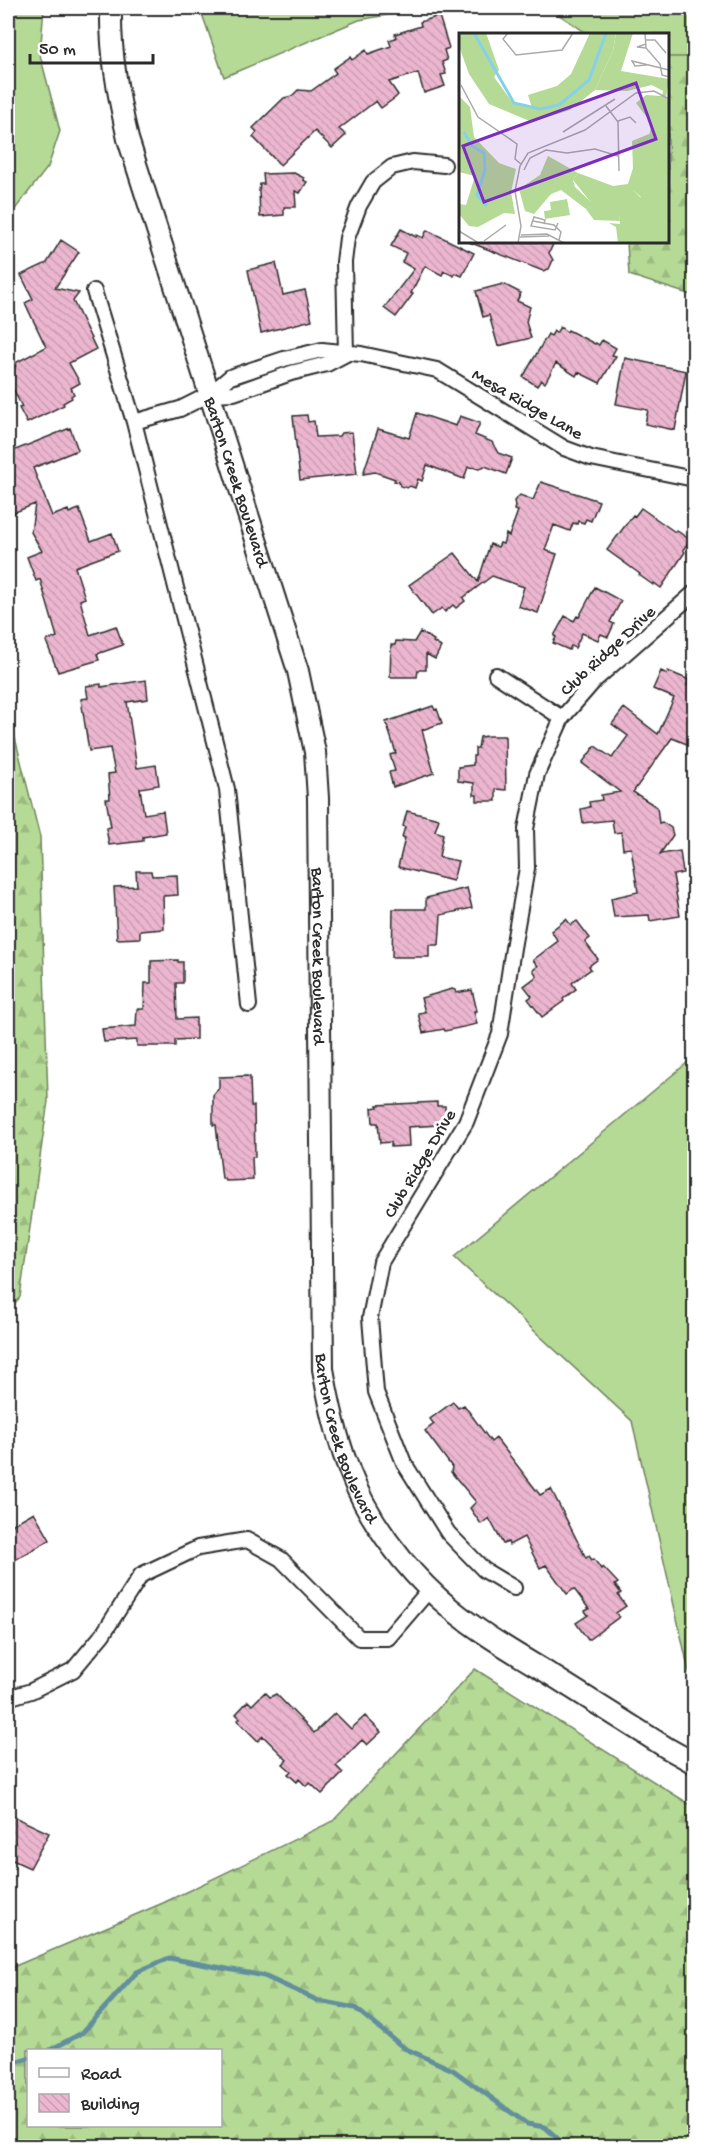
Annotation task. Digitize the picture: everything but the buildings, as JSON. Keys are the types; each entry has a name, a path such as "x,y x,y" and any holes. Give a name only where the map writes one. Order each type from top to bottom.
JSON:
{"street":[{"name":"Barton Creek Boulevard","path":"111,8 114,73 128,139 298,671 315,752 318,798 323,1369 341,1445 364,1503 387,1539 404,1561 448,1607 482,1632 667,1749 694,1763"},
{"path":"346,354 344,262 347,238 359,206 373,182 392,167 413,162 444,165"},
{"path":"94,291 134,422 227,789 249,1005"},
{"name":"Mesa Ridge Lane","path":"134,422 180,409 210,394 234,393 291,373 327,364 346,354 361,354 437,370 564,448 591,459 694,479"},
{"name":"Club Ridge Drive","path":"514,1588 484,1570 448,1533 404,1463 376,1392 370,1318 381,1262 466,1122 500,1034 527,868 526,829 537,774 562,718 595,680 694,593"},
{"path":"496,675 562,718"},
{"path":"8,1698 31,1691 73,1670 103,1634 141,1575 198,1548 247,1540 280,1559 359,1638 388,1638 430,1589"}],"green space":[{"path":"8,8 44,8 40,55 60,131 48,167 12,213 8,228"},
{"path":"200,8 425,8 359,20 224,77"},
{"path":"549,8 694,8 694,108 669,90 669,33 586,33"},
{"path":"669,57 694,57 694,296 629,275 627,243 669,243"},
{"path":"8,710 40,837 48,1101 20,1297 8,1312"},
{"path":"694,1057 694,1693 632,1421 454,1257"},
{"path":"475,1669 694,1807 694,2146 8,2146 8,1969 163,1903 333,1821"}],"waterway":[{"path":"52,2049 82,2033 137,1972 169,1958 264,1976 319,2001 355,2008 404,2048 453,2070 527,2124 545,2127 566,2146"},
{"path":"8,2064 27,2058"}]}
